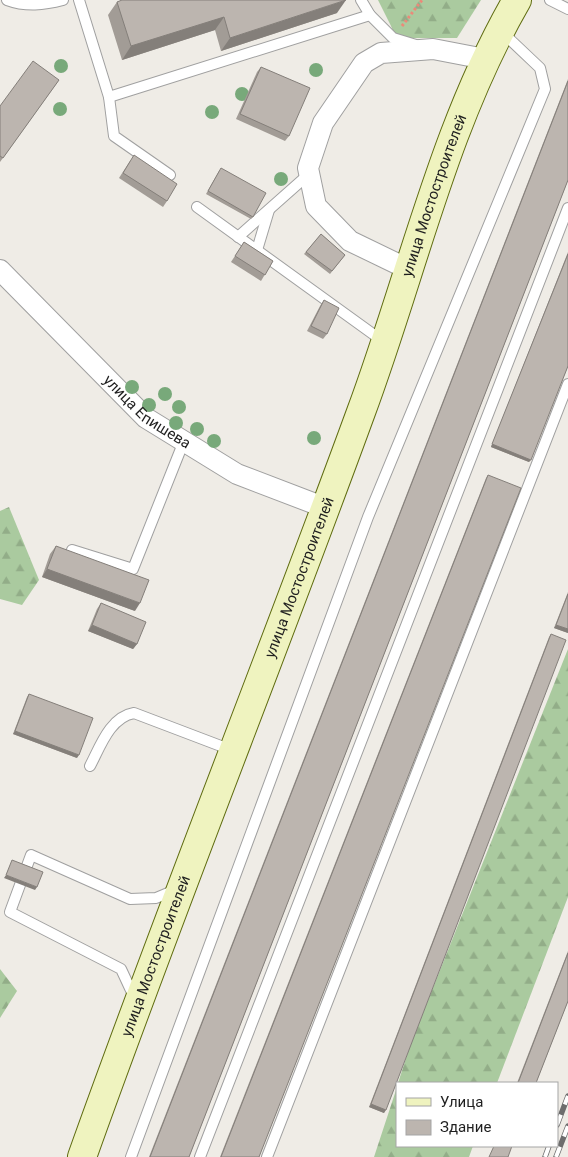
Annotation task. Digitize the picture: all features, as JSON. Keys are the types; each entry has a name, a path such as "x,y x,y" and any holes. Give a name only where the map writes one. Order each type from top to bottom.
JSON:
{"main road":[{"name":"улица Мостостроителей","path":"82,1157 137,1004 326,508 385,343 408,269 449,152 485,59 517,0"}],"street":[{"path":"408,269 350,242 316,206 308,168 323,122 364,63 381,53 433,49 485,59"},
{"name":"улица Епишева","path":"0,270 146,418 237,474 326,508"}],"lane":[{"path":"7,0 20,5 49,4 63,0"},
{"path":"79,0 109,97 114,136 170,175"},
{"path":"361,0 370,15 393,38 433,49"},
{"path":"550,0 568,9"},
{"path":"109,97 370,15"},
{"path":"131,1157 368,516 545,89 540,68 500,30"},
{"path":"238,237 309,174"},
{"path":"197,207 385,343"},
{"path":"200,1157 568,208"},
{"path":"257,250 270,209"},
{"path":"267,1157 568,384"},
{"path":"72,550 133,569 184,441"},
{"path":"90,766 111,727 126,714 134,713 234,751"},
{"path":"137,1004 121,969 10,912 31,855 130,899 156,898 183,887"}],"path":[{"path":"393,38 422,0"}],"green space":[{"path":"378,0 481,0 457,38 397,38"},
{"path":"9,507 39,580 22,605 0,599 0,511"},
{"path":"568,649 568,897 497,1082 398,1082 411,1043"},
{"path":"0,969 17,991 0,1018"},
{"path":"396,1090 396,1147 473,1147 469,1157 374,1157"}],"building":[{"path":"122,0 346,0 230,38 224,17 131,46 117,2"},
{"path":"33,61 59,80 3,158 0,156 0,106"},
{"path":"261,67 310,88 289,136 240,114"},
{"path":"568,81 568,180 189,1157 150,1157"},
{"path":"134,155 177,184 167,201 123,173"},
{"path":"221,168 266,193 253,217 208,191"},
{"path":"321,234 345,255 332,271 306,252"},
{"path":"244,242 273,261 265,275 235,256"},
{"path":"568,254 568,366 531,460 492,444"},
{"path":"324,300 339,308 327,334 311,326"},
{"path":"488,475 521,488 259,1157 221,1157"},
{"path":"56,546 149,580 140,603 47,569"},
{"path":"568,594 568,629 556,625"},
{"path":"101,603 146,622 137,644 92,625"},
{"path":"551,634 566,640 386,1110 371,1104"},
{"path":"29,694 93,718 79,755 15,731"},
{"path":"12,860 43,872 37,887 6,875"},
{"path":"568,953 568,1001 536,1082 518,1082"},
{"path":"494,1147 512,1147 508,1157 489,1157"}],"railway":[{"path":"558,1122 568,1096"},
{"path":"556,1157 568,1126"},
{"path":"545,1157 549,1147"}]}
